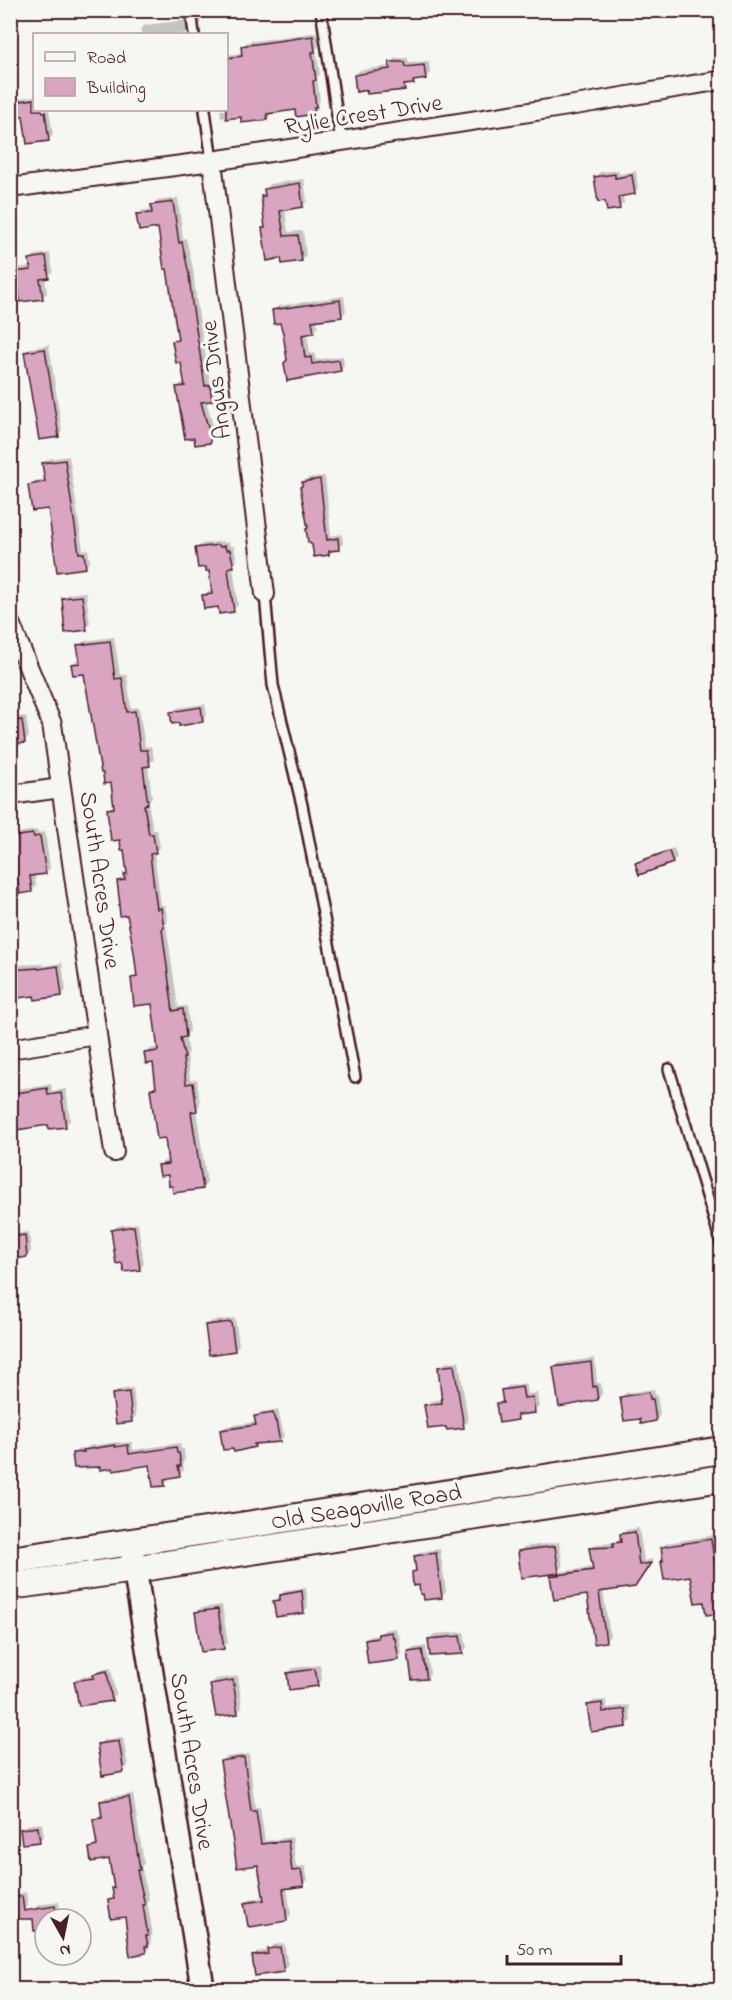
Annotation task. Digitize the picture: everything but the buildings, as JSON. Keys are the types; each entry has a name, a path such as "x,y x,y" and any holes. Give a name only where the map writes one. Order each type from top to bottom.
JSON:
{"main road":[{"name":"Old Seagoville Road","path":"10,1560 257,1524 722,1450"},
{"path":"550,1477 554,1504"},
{"name":"Old Seagoville Road","path":"10,1586 135,1569 722,1478"}],"street":[{"name":"Rylie Crest Drive","path":"10,188 212,161 722,80"},
{"name":"Angus Drive","path":"212,161 265,594"},
{"name":"South Acres Drive","path":"10,623 52,724 114,1152"},
{"path":"10,795 61,788"},
{"path":"10,1048 96,1035"},
{"name":"South Acres Drive","path":"130,1541 203,1989"}],"lane":[{"path":"191,10 194,33"},
{"path":"321,10 341,141"},
{"path":"205,111 212,161"},
{"path":"265,594 273,685 302,805 355,1077"},
{"path":"669,1069 722,1246"}]}
